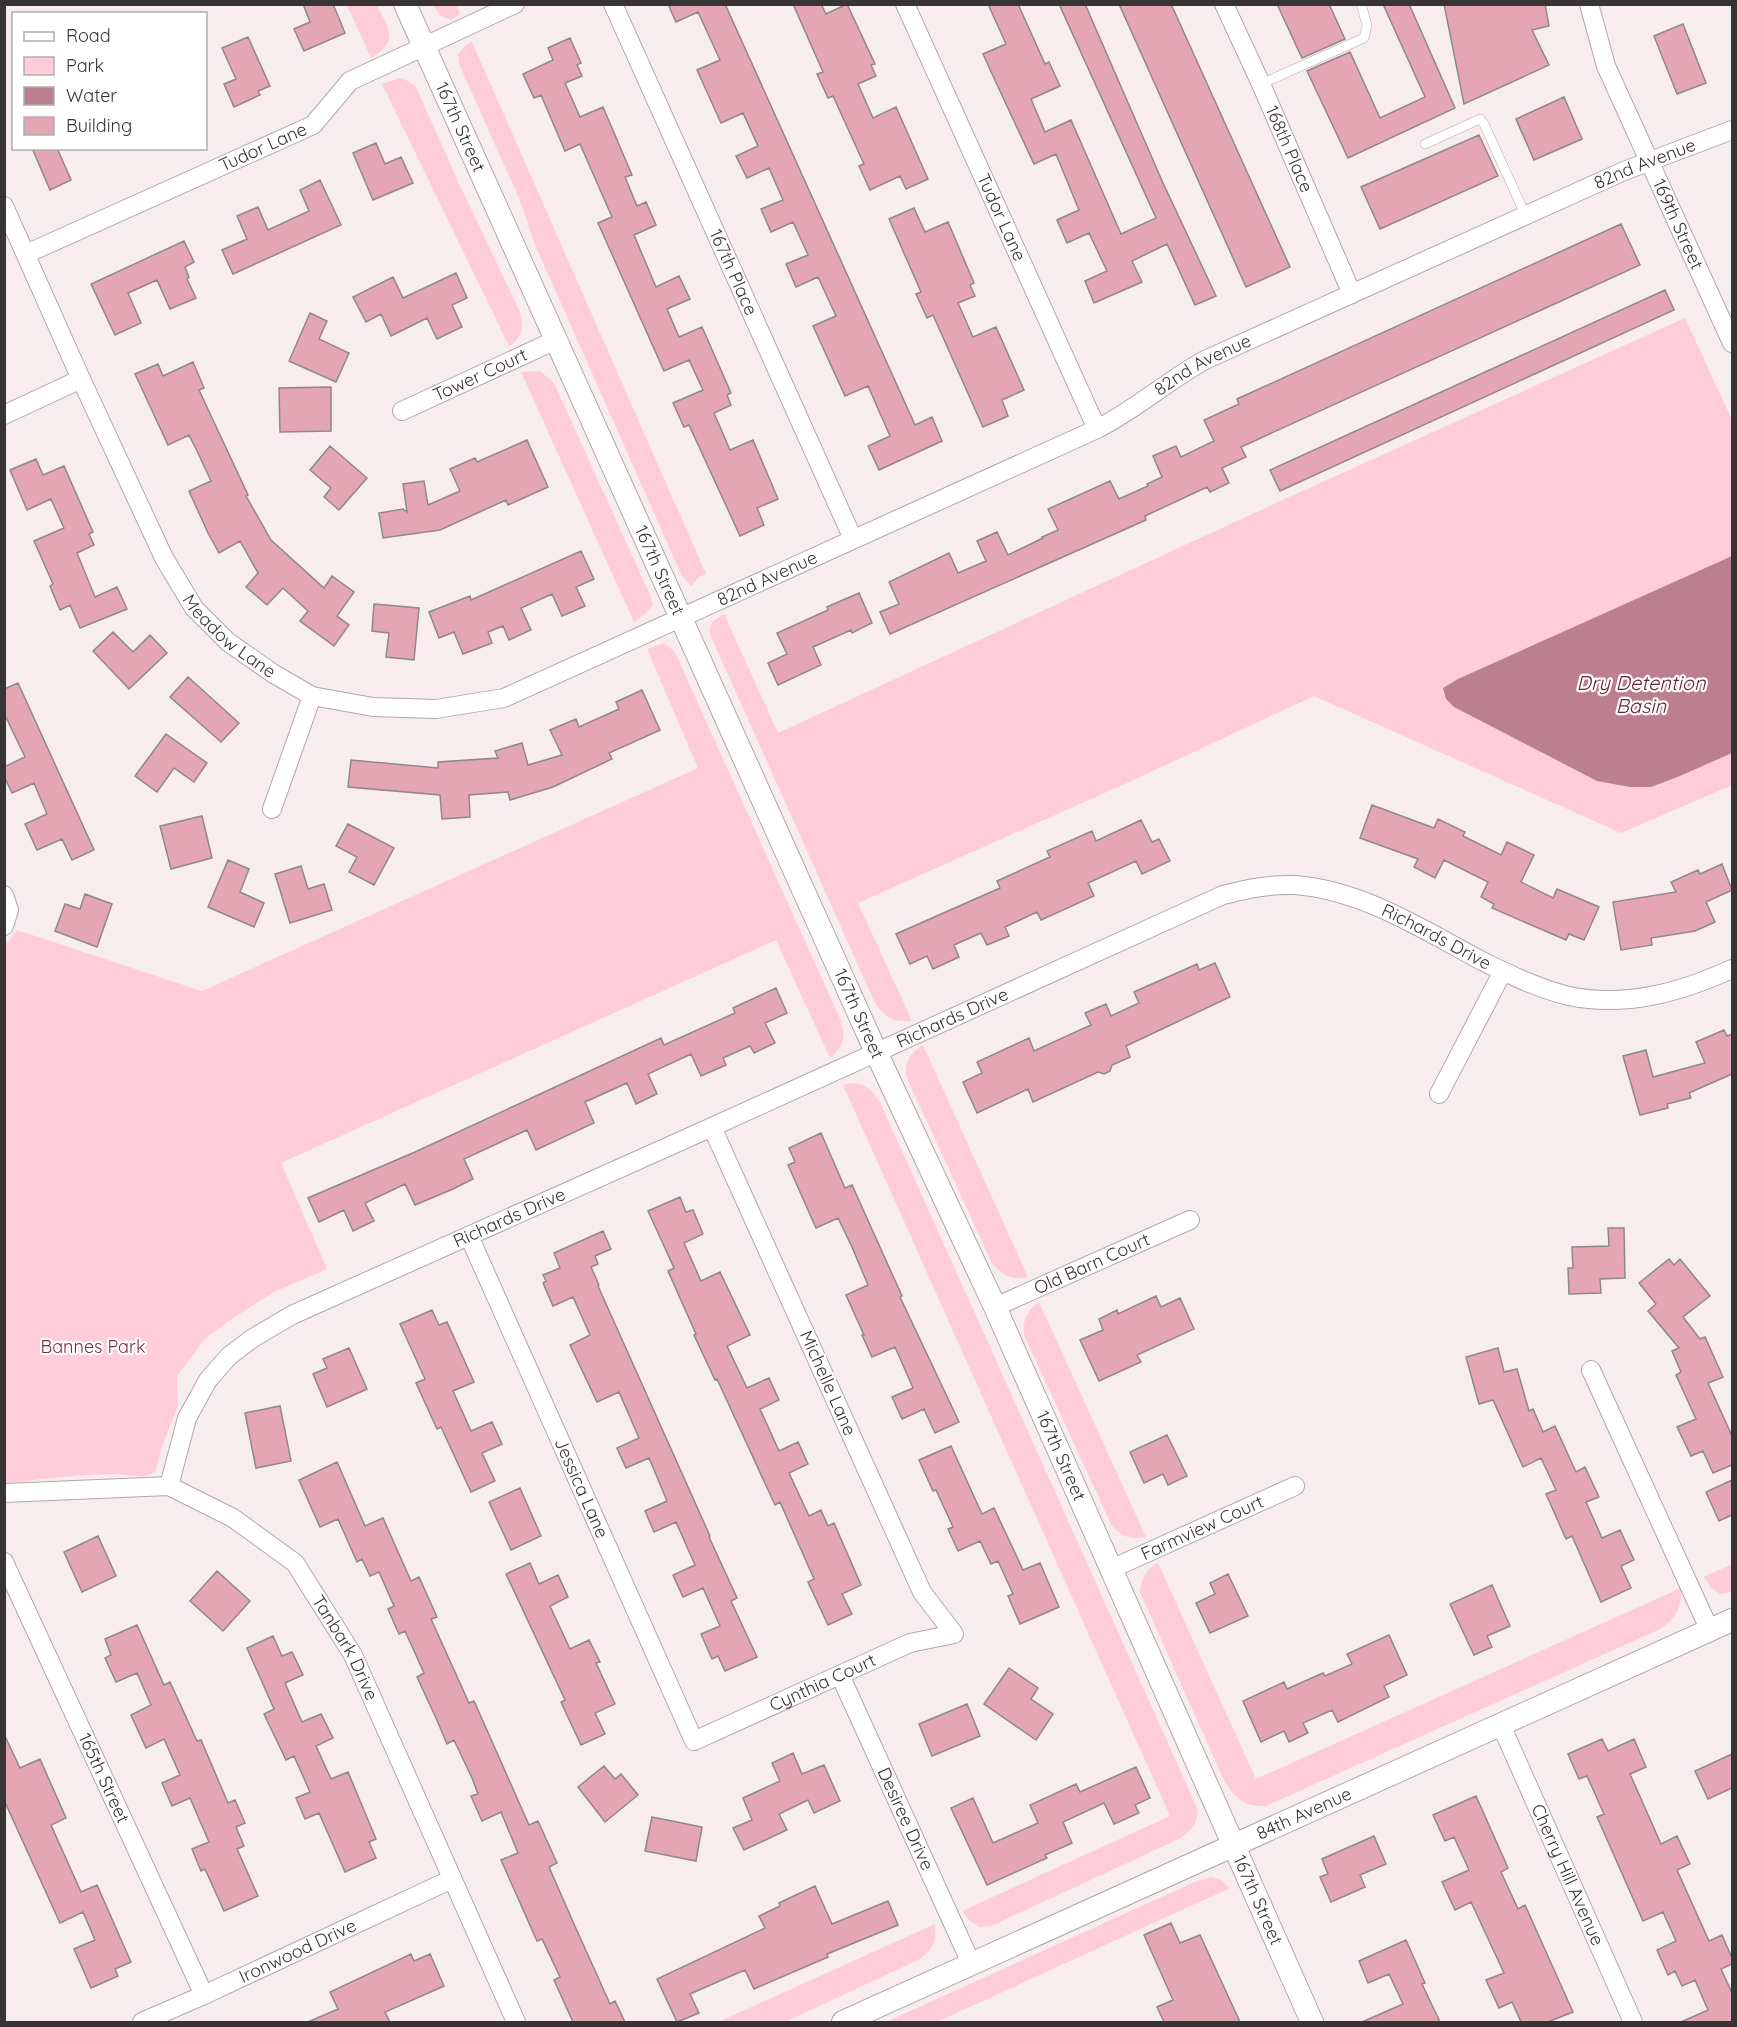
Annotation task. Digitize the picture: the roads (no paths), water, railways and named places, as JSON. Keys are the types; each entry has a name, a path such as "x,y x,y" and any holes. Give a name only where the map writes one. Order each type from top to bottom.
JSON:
{"street":[{"name":"167th Street","path":"405,4 876,1052 995,1307 1312,2022"},
{"name":"Tudor Lane","path":"26,254 313,125 350,81 515,4"},
{"name":"167th Place","path":"613,4 853,539"},
{"name":"Tudor Lane","path":"905,4 1097,429"},
{"name":"169th Street","path":"1589,4 1606,66 1732,343"},
{"name":"168th Place","path":"1227,6 1352,294"},
{"name":"82nd Avenue","path":"680,618 1097,429 1126,413 1186,370 1205,360 1648,160 1732,130"},
{"name":"Meadow Lane","path":"4,206 164,558 194,608 228,642 274,674 312,696 373,707 436,709 504,698 680,618"},
{"name":"Tower Court","path":"402,411 556,340"},
{"path":"4,415 81,379"},
{"path":"272,809 312,696"},
{"name":"Richards Drive","path":"169,1486 187,1418 208,1380 229,1356 292,1314 712,1127 1223,895 1270,886 1295,885 1350,896 1380,908 1533,985 1570,996 1627,999 1661,995 1693,986 1732,969"},
{"path":"4,895 9,910 6,922"},
{"path":"1439,1094 1503,971"},
{"name":"Michelle Lane","path":"712,1127 922,1592 954,1634"},
{"name":"Old Barn Court","path":"995,1307 1190,1220"},
{"name":"Jessica Lane","path":"469,1236 694,1741"},
{"path":"1592,1370 1710,1630"},
{"name":"Tanbark Drive","path":"4,1493 169,1486 232,1518 295,1563 353,1654 516,2022"},
{"name":"Farmview Court","path":"1112,1569 1294,1486"},
{"name":"165th Street","path":"4,1562 204,1995"},
{"name":"84th Avenue","path":"843,2022 1732,1620"},
{"name":"Cynthia Court","path":"694,1741 910,1643 954,1634"},
{"name":"Desiree Drive","path":"840,1675 970,1963"},
{"name":"Cherry Hill Avenue","path":"1501,1725 1634,2022"},
{"name":"Ironwood Drive","path":"142,2022 452,1879"}],"lane":[{"path":"1261,84 1364,38 1367,25 1361,4"},
{"path":"1425,144 1480,119 1525,214"}],"water":[{"name":"Dry Detention Basin","path":"1732,556 1732,753 1651,787 1630,787 1597,781 1454,707 1446,699 1443,688 1458,679"}],"park label":[{"name":"Bannes Park","path":"93,1347"}]}
